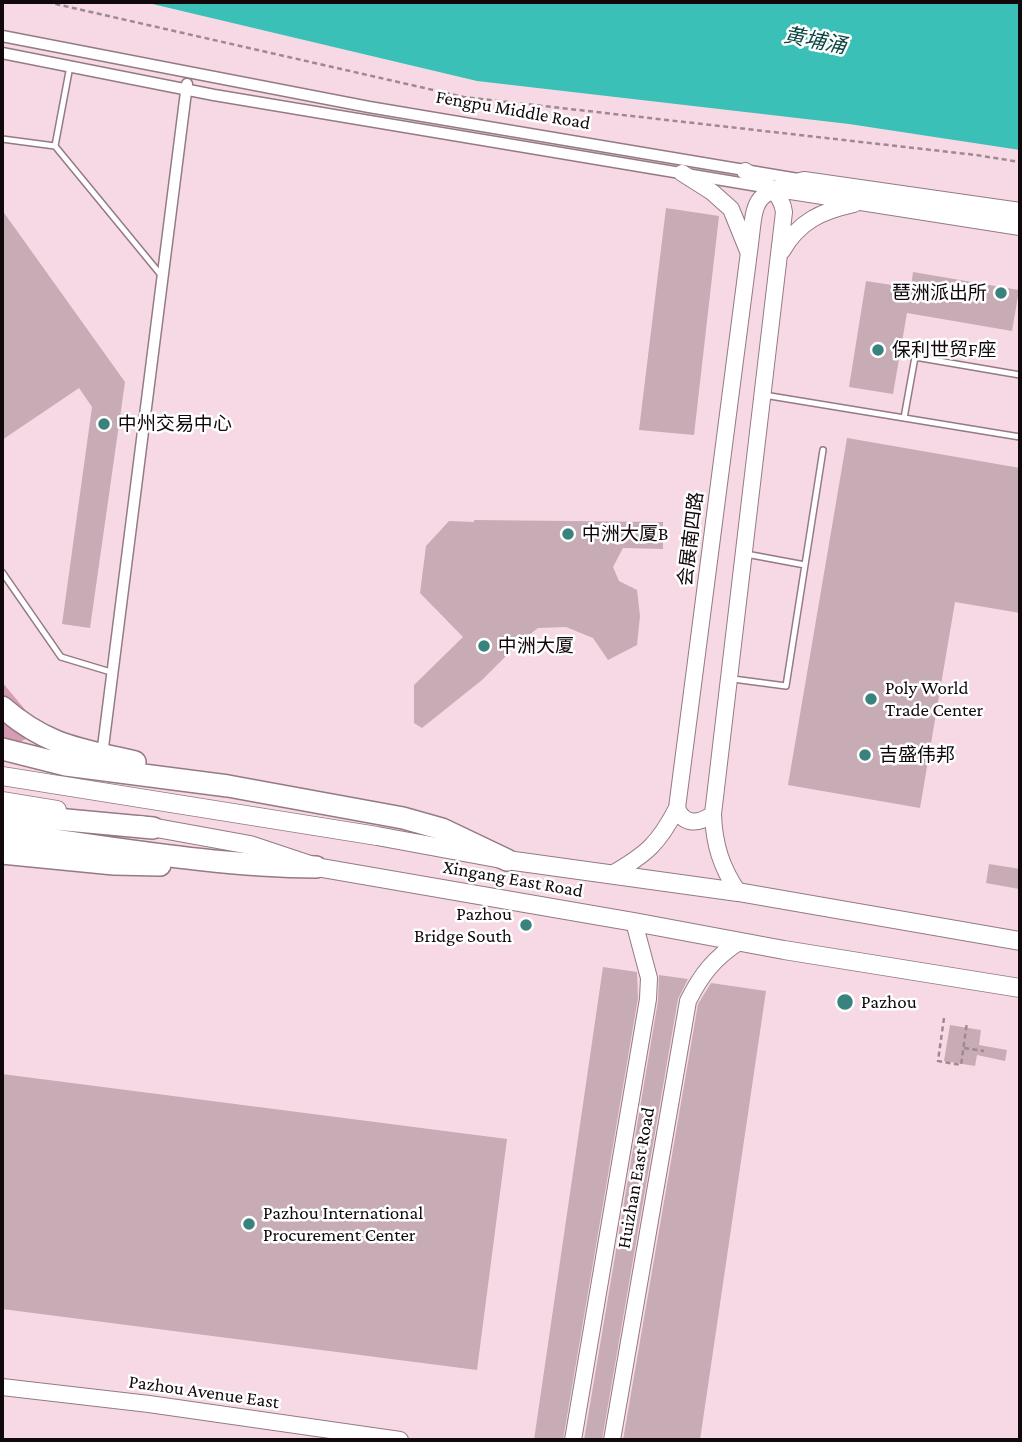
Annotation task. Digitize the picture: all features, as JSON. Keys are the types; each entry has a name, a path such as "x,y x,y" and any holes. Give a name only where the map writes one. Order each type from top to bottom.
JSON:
{"highway":[{"path":"2,707 49,740 228,786"},
{"path":"2,749 41,760 139,776 228,786 377,812 442,829 508,860"},
{"path":"2,814 153,828"},
{"path":"2,833 214,861 316,867"},
{"path":"2,853 114,864 159,865 214,861"}],"main road":[{"name":"Xingang East Road","path":"2,776 377,836 508,860 738,892 1020,941"},
{"name":"Xingang East Road","path":"2,801 250,845 316,867 739,942 1020,988"}],"street":[{"name":"Fengpu Middle Road","path":"2,37 369,107 744,171 1020,211"},
{"name":"Fengpu Middle Road","path":"2,53 187,90 1020,227"},
{"path":"102,755 189,74"},
{"path":"738,892 723,868 716,849 713,814 784,212 783,202 772,188 744,171"},
{"path":"682,173 712,192 731,209 749,253"},
{"path":"772,188 804,180"},
{"name":"会展南四路","path":"612,874 645,853 658,841 677,808 749,253 758,201 772,188"},
{"path":"779,256 789,239 814,216 862,202"},
{"path":"677,808 680,816 691,822 703,821 713,814"},
{"path":"573,1440 648,999 649,978 634,922"},
{"name":"Huizhan East Road","path":"612,1440 688,1001 699,978 718,956 739,942"},
{"name":"Pazhou Avenue East","path":"2,1387 149,1404 400,1440"}],"lane":[{"path":"55,146 69,66"},
{"path":"2,139 55,146 162,276"},
{"path":"904,418 915,357 1020,375"},
{"path":"764,395 1020,438"},
{"path":"730,679 786,686 823,450"},
{"path":"745,554 805,565"},
{"path":"2,572 61,656 114,673"}],"path":[{"path":"47,2 464,97 1020,162"},
{"path":"944,1018 938,1061 961,1065 967,1022"},
{"path":"964,1048 984,1051"}],"shaded area":[{"path":"2,682 42,730 2,752"}],"water":[{"name":"黄埔涌","path":"144,2 1020,2 1020,150 849,124 477,81"}],"building":[{"path":"666,208 719,216 694,435 639,430"},
{"name":"中州交易中心","path":"2,210 125,382 90,628 62,624 92,407 79,388 2,440"},
{"path":"913,272 1019,290 1012,331 907,313 893,394 849,387 866,281 911,288"},
{"name":"Poly World Trade Center","path":"847,438 1020,468 1020,613 955,602 920,808 788,785"},
{"path":"449,521 663,522 663,549 623,548 613,567 619,581 637,590 640,616 637,645 608,660 593,638 566,627 538,628 482,680 422,728 414,723 414,685 463,637 420,593 426,546"},
{"path":"989,864 1020,869 1019,889 986,883"},
{"path":"603,967 637,972 638,998 563,1440 534,1440"},
{"path":"659,975 688,979 678,999 602,1440 584,1440 658,1001"},
{"path":"711,983 766,991 700,1440 623,1440 698,1004"},
{"path":"950,1025 981,1030 979,1045 1007,1050 1005,1061 977,1055 975,1066 944,1061"},
{"name":"Pazhou International Procurement Center","path":"2,1074 507,1139 477,1370 2,1309"}],"place":[{"name":"琶洲派出所","path":"1001,293"},
{"name":"保利世贸F座","path":"878,350"},
{"name":"中州交易中心","path":"104,424"},
{"name":"中洲大厦B","path":"568,534"},
{"name":"中洲大厦","path":"484,646"},
{"name":"Poly World Trade Center","path":"871,699"},
{"name":"吉盛伟邦","path":"865,755"},
{"name":"Pazhou Bridge South","path":"526,925"},
{"name":"Pazhou","path":"845,1002"},
{"name":"Pazhou International Procurement Center","path":"249,1224"}]}
